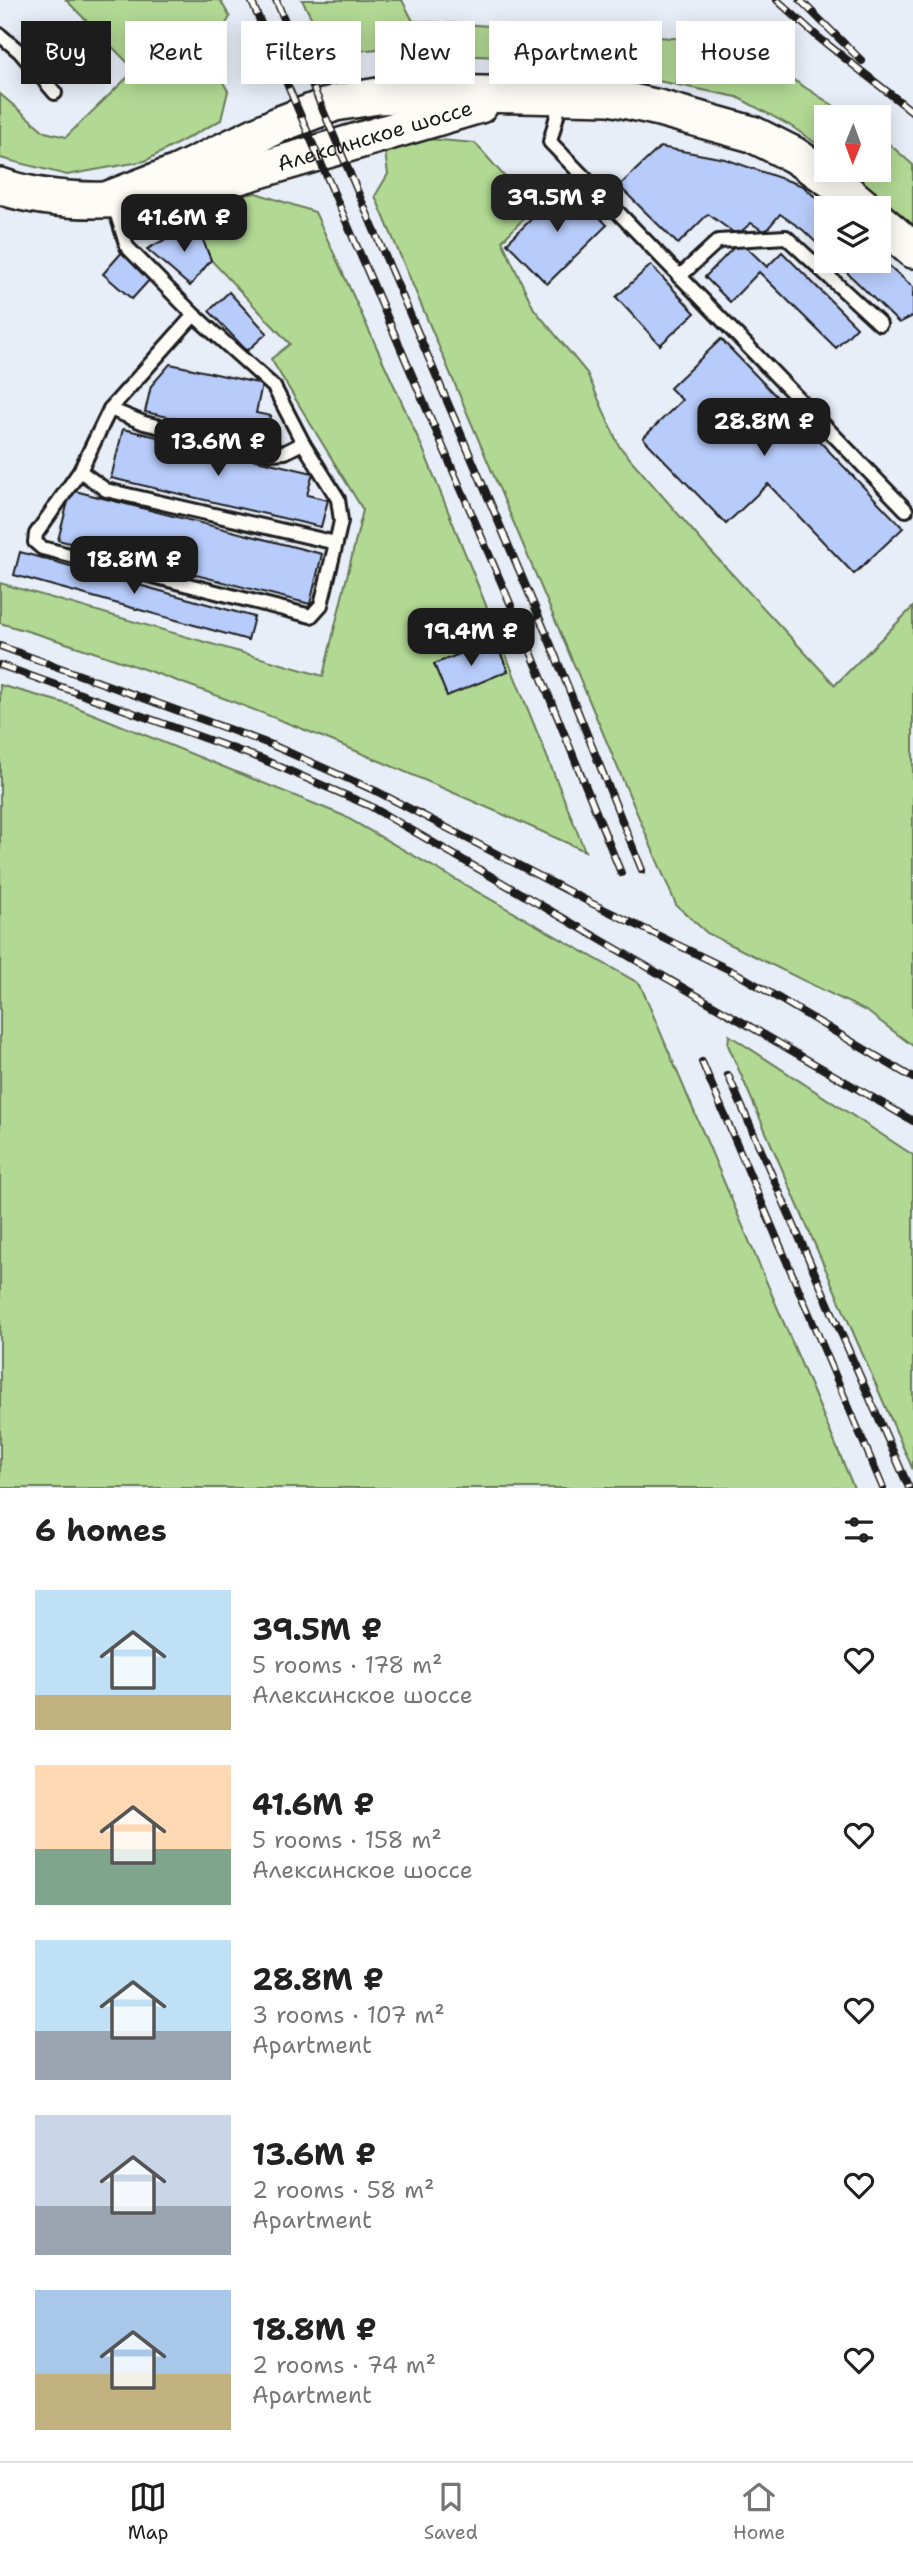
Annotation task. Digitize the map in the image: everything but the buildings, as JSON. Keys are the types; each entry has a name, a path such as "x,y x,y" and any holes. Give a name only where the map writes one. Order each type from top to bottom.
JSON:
{"main road":[{"name":"Алексинское шоссе","path":"0,186 35,195 111,198 178,194 298,160 405,125 517,95 610,97 752,134 813,168 849,196"},
{"path":"891,231 913,250"}],"lane":[{"path":"0,35 20,52 55,93"},
{"path":"562,96 550,142 906,510"},
{"path":"111,198 127,247 194,315 274,387 303,443 341,505 336,543 317,613 309,616 42,548 35,542 36,534 80,471 110,409 194,315"},
{"path":"679,277 718,241 786,237 880,324"},
{"path":"110,409 144,424 271,453 285,452 303,443"},
{"path":"80,471 106,490 336,543"}],"green space":[{"path":"66,0 220,0 230,17 227,22 125,21 125,60 111,46 111,21 87,21"},
{"path":"302,0 402,0 413,21 375,21 375,49 361,51 361,21 313,21"},
{"path":"475,25 489,26 489,57 475,56"},
{"path":"662,37 676,38 676,84 795,84 795,81 833,105 814,105 814,142 737,97 662,82"},
{"path":"125,80 125,84 224,84 228,91 221,120 145,161 67,175 0,158 0,94 45,132 66,137"},
{"path":"416,138 475,143 533,209 502,241 534,309 587,373 619,446 706,546 835,685 913,607 913,1046 868,1012 707,933 676,905 375,196 388,174 385,152"},
{"path":"891,146 913,165 913,228 891,208 891,196 878,196 863,182 891,182"},
{"path":"256,193 315,212 423,449 585,851 296,726 150,671 0,623 0,583 323,676 363,510 271,359 290,344 211,260 196,224 180,224 172,215 177,207"},
{"path":"0,685 71,705 342,815 640,984 854,1488 0,1488"},
{"path":"729,1035 913,1155 913,1470 728,1045"}],"railway":[{"path":"251,0 531,652 621,873"},
{"path":"276,0 551,645 642,870"},
{"path":"777,0 818,37 913,112"},
{"path":"800,0 862,61"},
{"path":"0,646 272,745 378,792 591,903 738,974 913,1078"},
{"path":"0,665 262,759 370,806 913,1121"},
{"path":"702,1062 883,1488"},
{"path":"728,1075 909,1488"}]}
